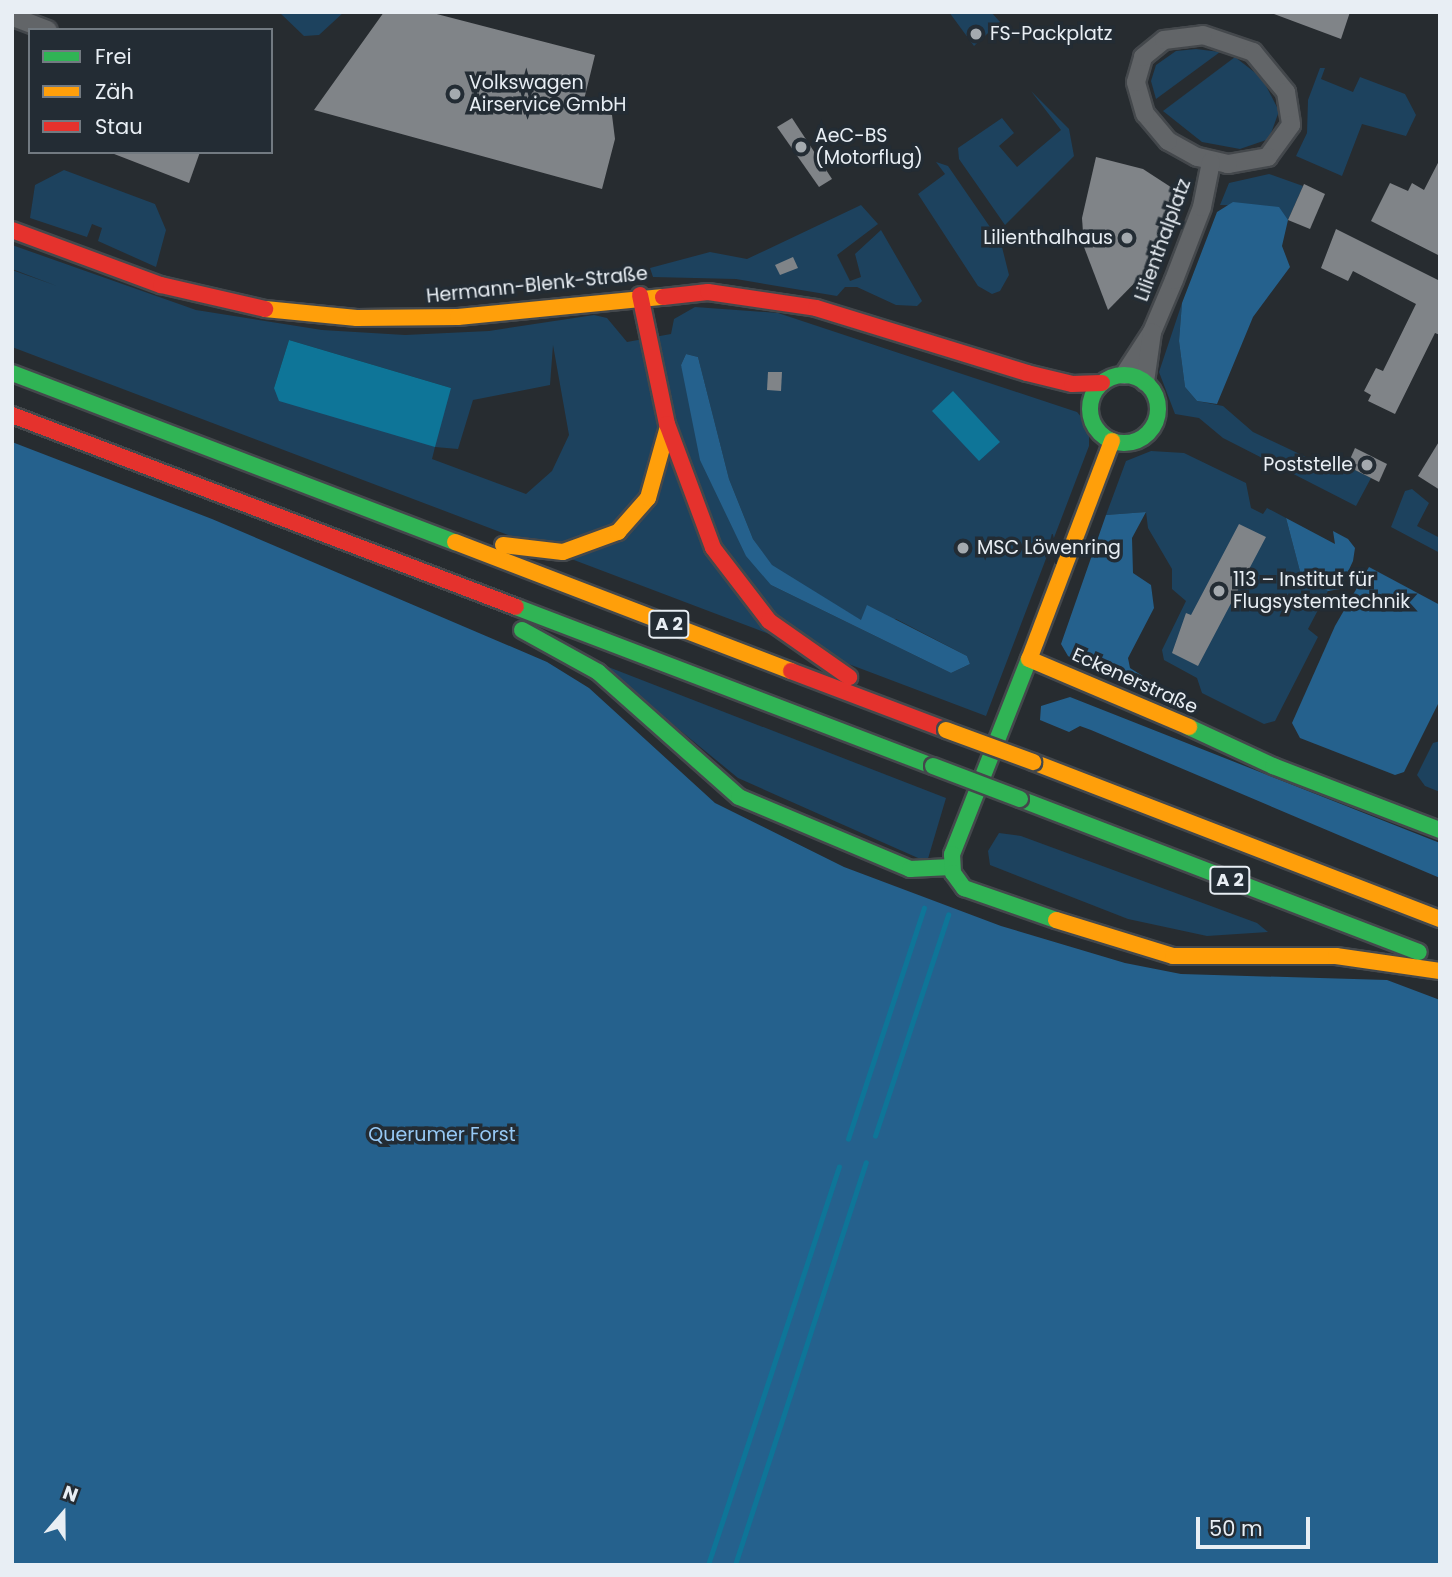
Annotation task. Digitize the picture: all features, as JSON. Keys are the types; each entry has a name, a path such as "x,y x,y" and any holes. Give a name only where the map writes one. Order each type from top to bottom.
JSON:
{"main road":[{"name":"Hermann-Blenk-Straße","path":"12,230 161,285 297,313 458,317 639,295 708,292 801,305 1027,373 1073,384 1102,383"},
{"path":"639,295 667,424 704,529 752,604 813,656 940,727"},
{"name":"A 2","path":"12,373 1440,919"},
{"name":"Hermann-Blenk-Straße","path":"1027,373 1090,410"},
{"path":"1124,375 1145,382 1158,402 1154,426 1132,442 1112,441 1096,429 1090,410 1102,383 1124,375"},
{"name":"A 2","path":"12,415 1440,960"},
{"path":"405,524 534,552 592,545 624,527 648,498 664,455 667,424"},
{"path":"951,867 1112,441"},
{"path":"434,576 479,612 598,673 739,797 918,871 951,867"},
{"name":"Eckenerstraße","path":"1029,659 1130,699 1236,751 1440,830"},
{"path":"951,867 970,892 1154,953 1204,958 1336,956 1440,971"}],"street":[{"path":"16,18 43,28"},
{"name":"Lilienthalplatz","path":"1203,35 1241,45 1265,62 1286,92 1291,125 1274,153 1256,161 1211,162 1168,141 1140,105 1139,66 1164,40 1203,35"},
{"name":"Lilienthalplatz","path":"1124,375 1152,332 1202,207 1211,162"},
{"name":"Lilienthalplatz","path":"1145,382 1152,332"}],"shaded area":[{"path":"279,12 344,12 319,35 304,36"},
{"name":"FS-Packplatz","path":"949,12 991,12 1000,22 974,46"},
{"path":"1196,49 1220,52 1156,99 1151,81 1156,65 1176,51"},
{"path":"1235,57 1262,78 1279,111 1269,139 1240,149 1202,142 1163,111"},
{"path":"1320,68 1325,68 1321,79 1353,92 1360,77 1405,94 1416,115 1406,136 1362,124 1342,176 1296,156 1307,133 1308,100"},
{"path":"1031,91 1069,129 1074,156 1005,225 959,159 958,148 1002,118 1014,133 999,146 1017,167 1061,130"},
{"path":"936,162 948,166 1001,243 1009,275 1000,291 992,294 978,286 918,194 945,174"},
{"path":"64,170 155,204 166,230 156,267 98,241 102,228 92,224 87,237 30,218 35,185"},
{"path":"1269,174 1303,186 1288,220 1267,206 1220,205 1229,183"},
{"path":"861,205 878,224 837,255 850,281 861,277 855,254 881,230 922,301 917,306 896,305 857,287 845,287 837,296 736,279 653,277 650,268 710,252 747,259"},
{"path":"12,245 196,310 322,330 405,335 489,331 594,315 607,318 627,342 671,334 674,319 695,307 778,313 1077,412 1089,426 1089,446 986,716 12,347 12,270 57,286 12,269","holes":["289,340 451,388 274,388","553,345 569,435 552,471 526,494 432,459 435,447 458,449 473,400 550,385","686,354 698,357 729,479 753,539 772,566 862,621 896,619 967,656 970,664 951,673 771,585 681,365"]},
{"path":"1182,303 1179,341 1185,387 1197,401 1223,406 1253,432 1342,474 1347,466 1371,478 1356,506 1223,438 1199,418 1175,414 1159,372"},
{"path":"289,340 451,388 435,447 279,401 274,388"},
{"path":"953,391 1000,442 979,461 932,411"},
{"path":"1151,451 1184,453 1246,483 1251,508 1263,514 1267,508 1286,518 1302,579 1328,591 1308,629 1318,637 1275,721 1264,724 1202,693 1197,678 1164,660 1162,650 1186,601 1172,589 1172,569 1148,528 1146,512 1106,515 1126,461"},
{"path":"1412,489 1429,503 1417,526 1440,538 1440,553 1391,527 1405,491"},
{"path":"598,663 946,798 927,862 738,778"},
{"path":"1440,741 1440,792 1425,786 1417,775 1433,743"},
{"path":"999,833 1021,836 1257,923 1268,932 1207,936 1128,919 990,865 988,851"}],"green space":[{"path":"1233,202 1279,207 1288,220 1282,246 1290,267 1253,317 1217,404 1197,401 1185,387 1179,341 1182,303 1217,212"},
{"path":"686,354 698,357 729,479 753,539 772,565 861,620 867,605 967,656 970,664 951,673 771,585 746,556 700,460 681,365"},
{"name":"Querumer Forst","path":"12,442 212,519 547,662 589,688 715,803 844,867 1001,926 1125,963 1181,974 1387,980 1440,1000 1440,1565 12,1565"},
{"path":"1146,512 1132,538 1133,573 1151,585 1154,608 1128,658 1130,668 1179,699 1175,706 1088,668 1068,656 1061,644 1106,515"},
{"path":"1286,518 1335,544 1333,531 1348,539 1355,548 1353,561 1340,589 1328,591 1302,579"},
{"path":"1369,567 1440,605 1440,700 1404,772 1395,775 1300,738 1292,723 1335,626"},
{"path":"1070,697 1440,843 1440,878 1091,730 1080,726 1069,732 1040,720 1041,706"}],"building":[{"name":"Volkswagen Airservice GmbH","path":"384,12 429,12 595,55 581,112 612,115 615,139 602,189 314,110"},
{"path":"1269,12 1350,12 1341,39"},
{"name":"AeC-BS (Motorflug)","path":"792,118 832,179 819,187 777,127"},
{"path":"114,154 199,154 189,183"},
{"name":"Lilienthalhaus","path":"1096,157 1143,169 1183,195 1161,256 1108,310 1084,247 1082,218"},
{"path":"1440,159 1440,256 1371,221 1390,183 1408,191 1412,183 1424,190"},
{"path":"1304,184 1325,194 1310,229 1288,220"},
{"path":"1336,229 1440,281 1440,335 1435,333 1395,414 1368,401 1371,395 1364,391 1376,368 1383,371 1416,304 1353,271 1348,281 1321,268"},
{"path":"793,257 798,268 780,275 775,265"},
{"path":"768,372 782,372 781,391 767,390"},
{"path":"1440,440 1440,490 1418,476"},
{"name":"Poststelle","path":"1355,448 1387,464 1379,482 1347,466"},
{"name":"113 – Institut für Flugsystemtechnik","path":"1239,524 1266,537 1198,666 1172,653 1186,613 1191,615"}],"waterway":[{"path":"848,1139 924,908"},
{"path":"875,1136 948,915"},
{"path":"735,1565 866,1163"},
{"path":"708,1565 839,1167"}],"traffic: fast":[{"path":"12,373 455,542"},
{"path":"1124,375 1137,377 1148,385 1156,396 1158,409 1156,422 1148,433 1137,441 1124,443 1111,441 1100,433 1092,422 1090,409 1092,396 1100,385 1111,377 1124,375"},
{"path":"516,607 933,766"},
{"path":"522,630 598,672 739,797 910,869 951,867"},
{"path":"1029,659 952,854 953,873 964,888 1056,920"},
{"path":"1189,727 1273,766 1440,830"},
{"path":"933,766 1020,799"},
{"path":"1020,799 1419,952"}],"traffic: slow":[{"path":"265,309 357,318 458,317 663,297"},
{"path":"503,545 563,552 618,532 648,498 667,430"},
{"path":"1112,441 1029,659 1189,727"},
{"path":"455,542 791,671"},
{"path":"946,730 1033,762"},
{"path":"1033,762 1440,919"},
{"path":"1056,920 1173,956 1336,956 1440,971"}],"traffic: jam":[{"path":"12,230 161,285 265,309"},
{"path":"663,297 708,292 816,308 1027,373 1072,384 1102,383"},
{"path":"640,295 667,424 713,548 769,621 849,677"},
{"path":"12,415 516,607"},
{"path":"791,671 946,730"}],"place":[{"name":"FS-Packplatz","path":"976,34"},
{"name":"Volkswagen Airservice GmbH","path":"455,94"},
{"name":"AeC-BS (Motorflug)","path":"801,147"},
{"name":"Lilienthalhaus","path":"1127,238"},
{"name":"Poststelle","path":"1367,465"},
{"name":"MSC Löwenring","path":"963,548"},
{"name":"113 – Institut für Flugsystemtechnik","path":"1219,591"}]}
